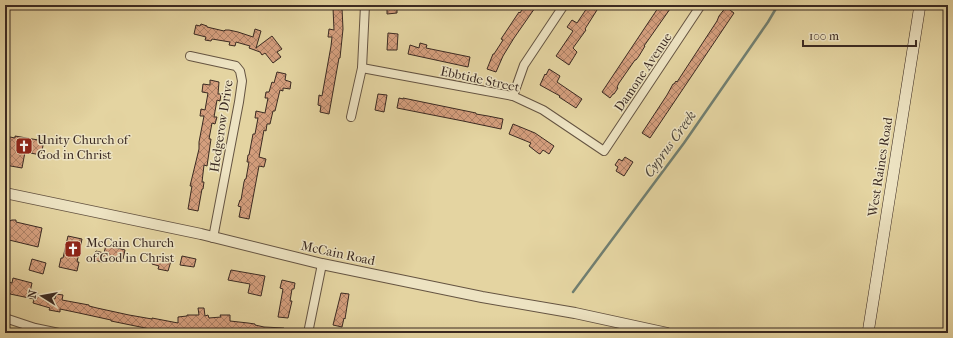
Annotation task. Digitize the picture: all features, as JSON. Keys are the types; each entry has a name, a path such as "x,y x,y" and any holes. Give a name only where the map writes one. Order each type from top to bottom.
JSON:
{"main road":[{"name":"West Raines Road","path":"868,333 920,5"}],"street":[{"path":"351,117 362,68 365,5"},
{"path":"513,96 524,65 564,5"},
{"name":"Damone Avenue","path":"604,151 701,5"},
{"name":"Hedgerow Drive","path":"190,56 236,66 240,71 242,81 214,238"},
{"name":"Ebbtide Street","path":"362,68 513,96 543,110 604,151"},
{"name":"McCain Road","path":"5,193 214,238 322,264 482,297 575,313 667,333"},
{"path":"308,333 322,264"},
{"path":"5,318 34,330 59,333"}],"building":[{"path":"387,5 397,5 397,13 387,14"},
{"path":"525,5 537,5 514,38 503,56 496,72 487,69 493,54 503,40 501,39"},
{"path":"589,5 597,10 585,29 586,30 573,48 577,52 569,65 556,56 573,31 567,27 572,20 577,23"},
{"path":"660,5 664,5 670,9 610,98 602,92"},
{"path":"726,7 734,13 650,138 642,133 673,84 676,81 677,82"},
{"path":"333,8 342,8 343,29 340,58 329,114 320,112 321,106 318,105 319,95 322,96 331,46 332,37 328,37 329,29 334,30"},
{"path":"201,24 207,27 224,31 229,30 253,37 255,29 261,31 256,48 272,36 282,49 277,52 281,57 273,63 265,53 262,55 260,52 249,48 250,46 236,42 235,46 229,45 230,42 212,39 211,41 205,40 206,37 194,34 196,25 200,26"},
{"path":"388,33 398,34 397,50 387,50"},
{"path":"420,43 427,45 426,48 470,57 468,67 408,54 410,45 419,48"},
{"path":"549,69 560,76 557,82 582,99 576,108 559,97 560,96 540,85"},
{"path":"277,72 286,74 285,80 291,82 290,89 283,88 283,91 280,90 270,124 267,124 266,131 264,130 259,157 266,159 264,167 259,166 249,219 239,217 241,207 238,206 246,179 249,162 247,162 248,155 253,134 255,134 258,118 255,118 256,111 265,113 268,98 265,98 266,92 269,92 272,82 274,83"},
{"path":"210,80 219,82 218,94 221,94 220,101 217,100 214,117 217,117 215,124 212,123 207,166 204,165 202,182 204,182 198,211 188,209 192,186 190,186 199,149 204,116 200,116 201,109 205,110 208,93 202,92 203,84 210,85"},
{"path":"378,94 387,95 384,112 375,110"},
{"path":"399,98 503,119 501,129 397,108"},
{"path":"513,124 535,133 554,146 549,154 543,150 540,154 538,153 529,146 531,143 509,134"},
{"name":"Unity Church of God in Christ","path":"5,136 15,138 15,136 44,141 41,155 25,152 22,168 5,165"},
{"path":"625,157 633,162 624,176 616,171 618,167 615,165 619,159 622,161"},
{"path":"12,220 42,228 38,247 5,239 9,221"},
{"name":"McCain Church of God in Christ","path":"68,236 82,239 77,262 79,262 77,271 59,267 61,258 63,258"},
{"path":"106,245 125,250 123,259 103,257 102,262 94,260 96,251 104,253"},
{"path":"182,256 196,259 194,267 180,265"},
{"path":"153,257 171,261 168,271 158,269 159,266 152,264"},
{"path":"32,259 46,263 43,274 29,270"},
{"path":"231,270 265,276 261,296 248,293 250,284 228,280"},
{"path":"13,278 32,283 30,292 55,299 56,294 63,295 62,300 129,315 178,323 178,317 199,315 198,308 204,308 205,316 208,315 209,318 221,317 220,315 230,315 230,321 255,324 264,327 284,328 284,333 250,333 238,330 213,333 170,332 111,321 60,309 60,312 49,310 50,308 33,303 34,299 10,294 5,291 5,281 12,283"},
{"path":"282,280 295,283 294,289 292,289 290,301 292,301 288,318 278,317 283,289 280,288"},
{"path":"341,293 349,294 345,319 344,318 342,327 333,325"}],"waterway":[{"name":"Cyprus Creek","path":"573,292 684,143 768,22 778,5"}],"place":[{"name":"Unity Church of God in Christ","path":"24,146"},
{"name":"McCain Church of God in Christ","path":"73,249"}]}
